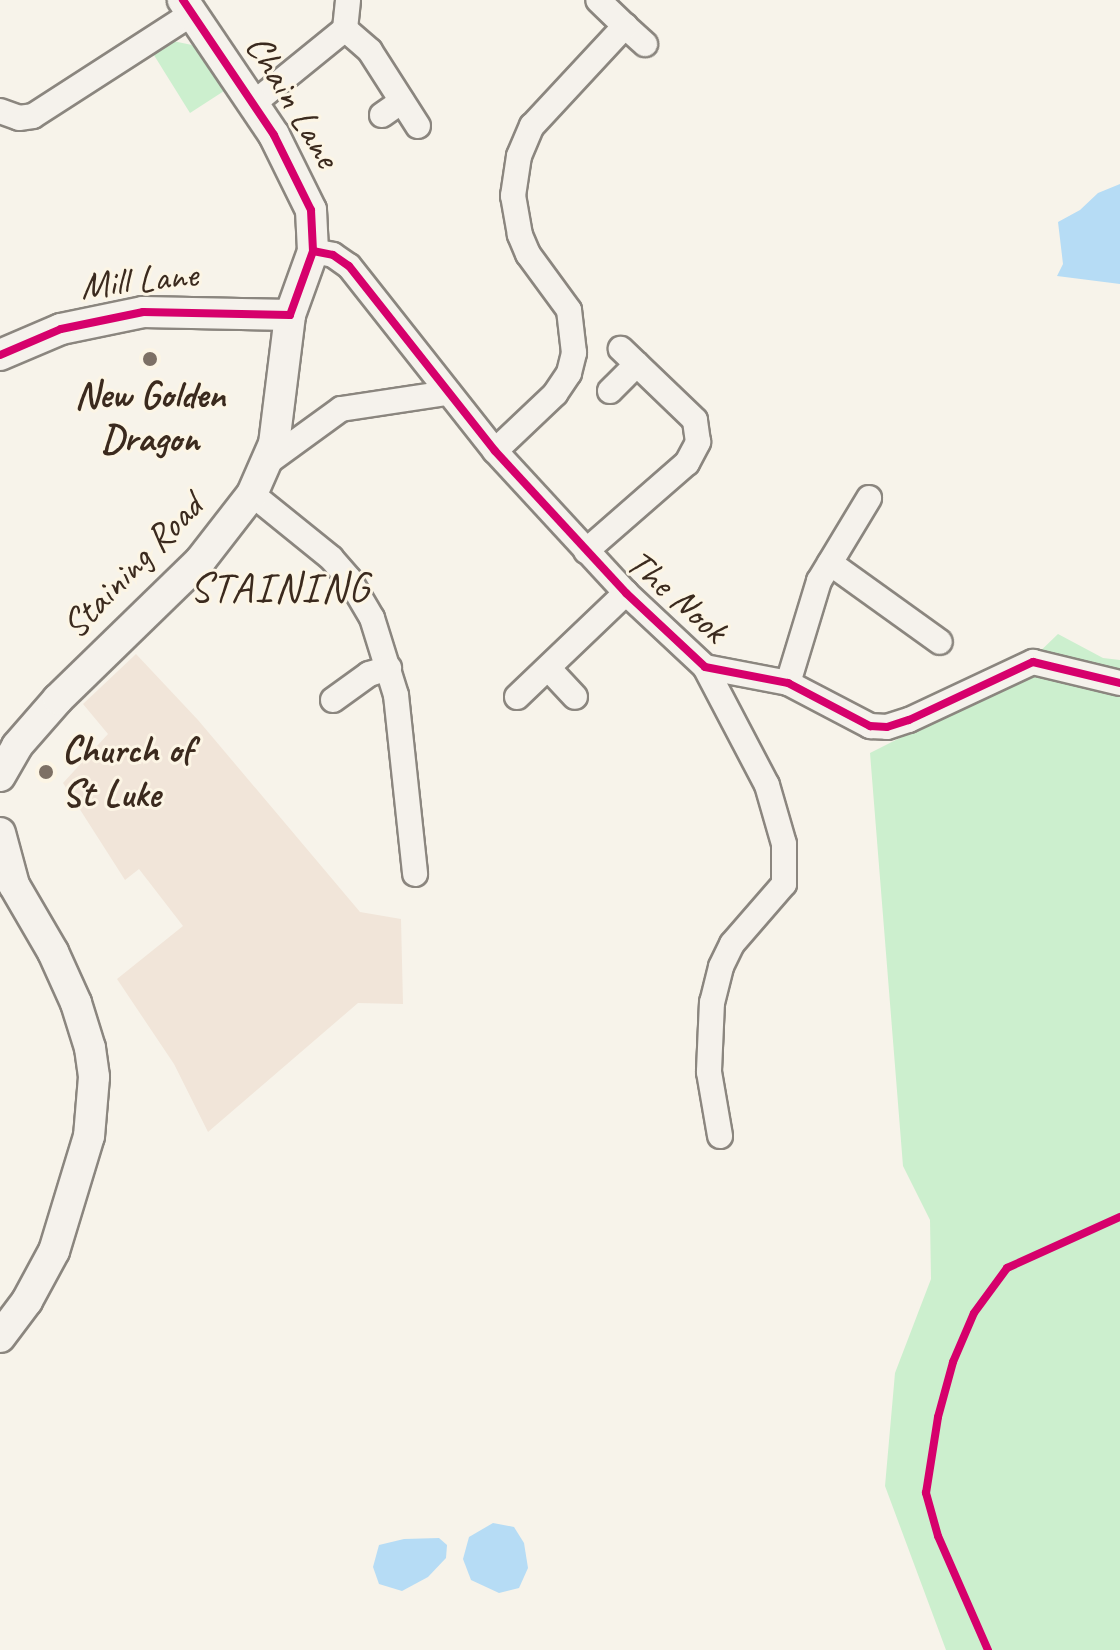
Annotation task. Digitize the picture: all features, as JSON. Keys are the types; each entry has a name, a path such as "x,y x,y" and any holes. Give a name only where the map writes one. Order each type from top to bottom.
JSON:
{"street":[{"path":"254,103 345,29 348,0"},
{"path":"598,0 645,44"},
{"path":"0,111 19,118 33,116 187,7"},
{"name":"Chain Lane","path":"187,7 254,103 303,190 311,210 313,251"},
{"path":"495,451 555,394 569,373 574,353 569,310 540,273 520,235 513,196 519,156 532,126 542,113 625,26"},
{"path":"345,29 370,51 392,108 418,126"},
{"name":"The Nook","path":"313,251 333,255 349,266 495,451 626,593 705,667 788,683 856,720 870,726 887,727 1033,662 1120,683"},
{"name":"Staining Road","path":"0,774 17,746 50,707 185,578 252,494 268,462 277,429 290,315 313,251"},
{"name":"Mill Lane","path":"0,355 61,329 143,312 290,315"},
{"path":"586,551 687,463 698,442 695,420 629,357 610,391"},
{"path":"268,462 341,409 447,393"},
{"path":"252,494 299,530 349,579 372,618 389,668 400,720 415,874"},
{"path":"788,683 813,598 869,498"},
{"path":"830,563 940,642"},
{"path":"517,697 626,593"},
{"path":"705,667 767,785 781,824 785,865 784,884 732,944 718,978 709,1040 709,1072 720,1136"},
{"path":"333,700 369,674 389,668"},
{"path":"549,669 575,697"},
{"path":"0,833 14,885 53,952 76,1003 90,1048 94,1077 89,1136 54,1251 27,1301 0,1337"}],"shaded area":[{"path":"136,654 198,720 360,912 401,919 403,1004 358,1003 208,1132 174,1064 117,979 183,926 139,869 125,880 63,783 108,734 83,704"}],"green space":[{"path":"173,41 192,45 201,53 224,91 190,113 152,52"},
{"path":"1058,634 1103,658 1120,660 1120,1650 946,1650 885,1486 895,1373 931,1279 930,1220 903,1166 870,753 1005,685"}],"water":[{"path":"1120,184 1120,284 1057,276 1063,264 1058,222 1080,210 1098,193"},
{"path":"493,1523 514,1527 524,1543 528,1568 519,1588 499,1593 471,1580 463,1559 469,1537"},
{"path":"439,1538 447,1545 446,1558 428,1577 402,1591 379,1584 373,1567 379,1545 404,1539"}],"cycle path":[{"path":"0,355 61,329 143,312 290,315 313,251 311,210 274,135 183,0"},
{"path":"313,251 333,255 349,266 495,451 626,593 705,667 788,683 870,726 887,727 909,720 1033,662 1120,683"},
{"path":"988,1650 938,1536 926,1493 938,1417 953,1362 974,1313 1007,1268 1120,1217"}],"place":[{"name":"New Golden Dragon","path":"150,359"},
{"name":"Church of St Luke","path":"46,772"}],"district":[{"name":"STAINING","path":"280,588"}]}
